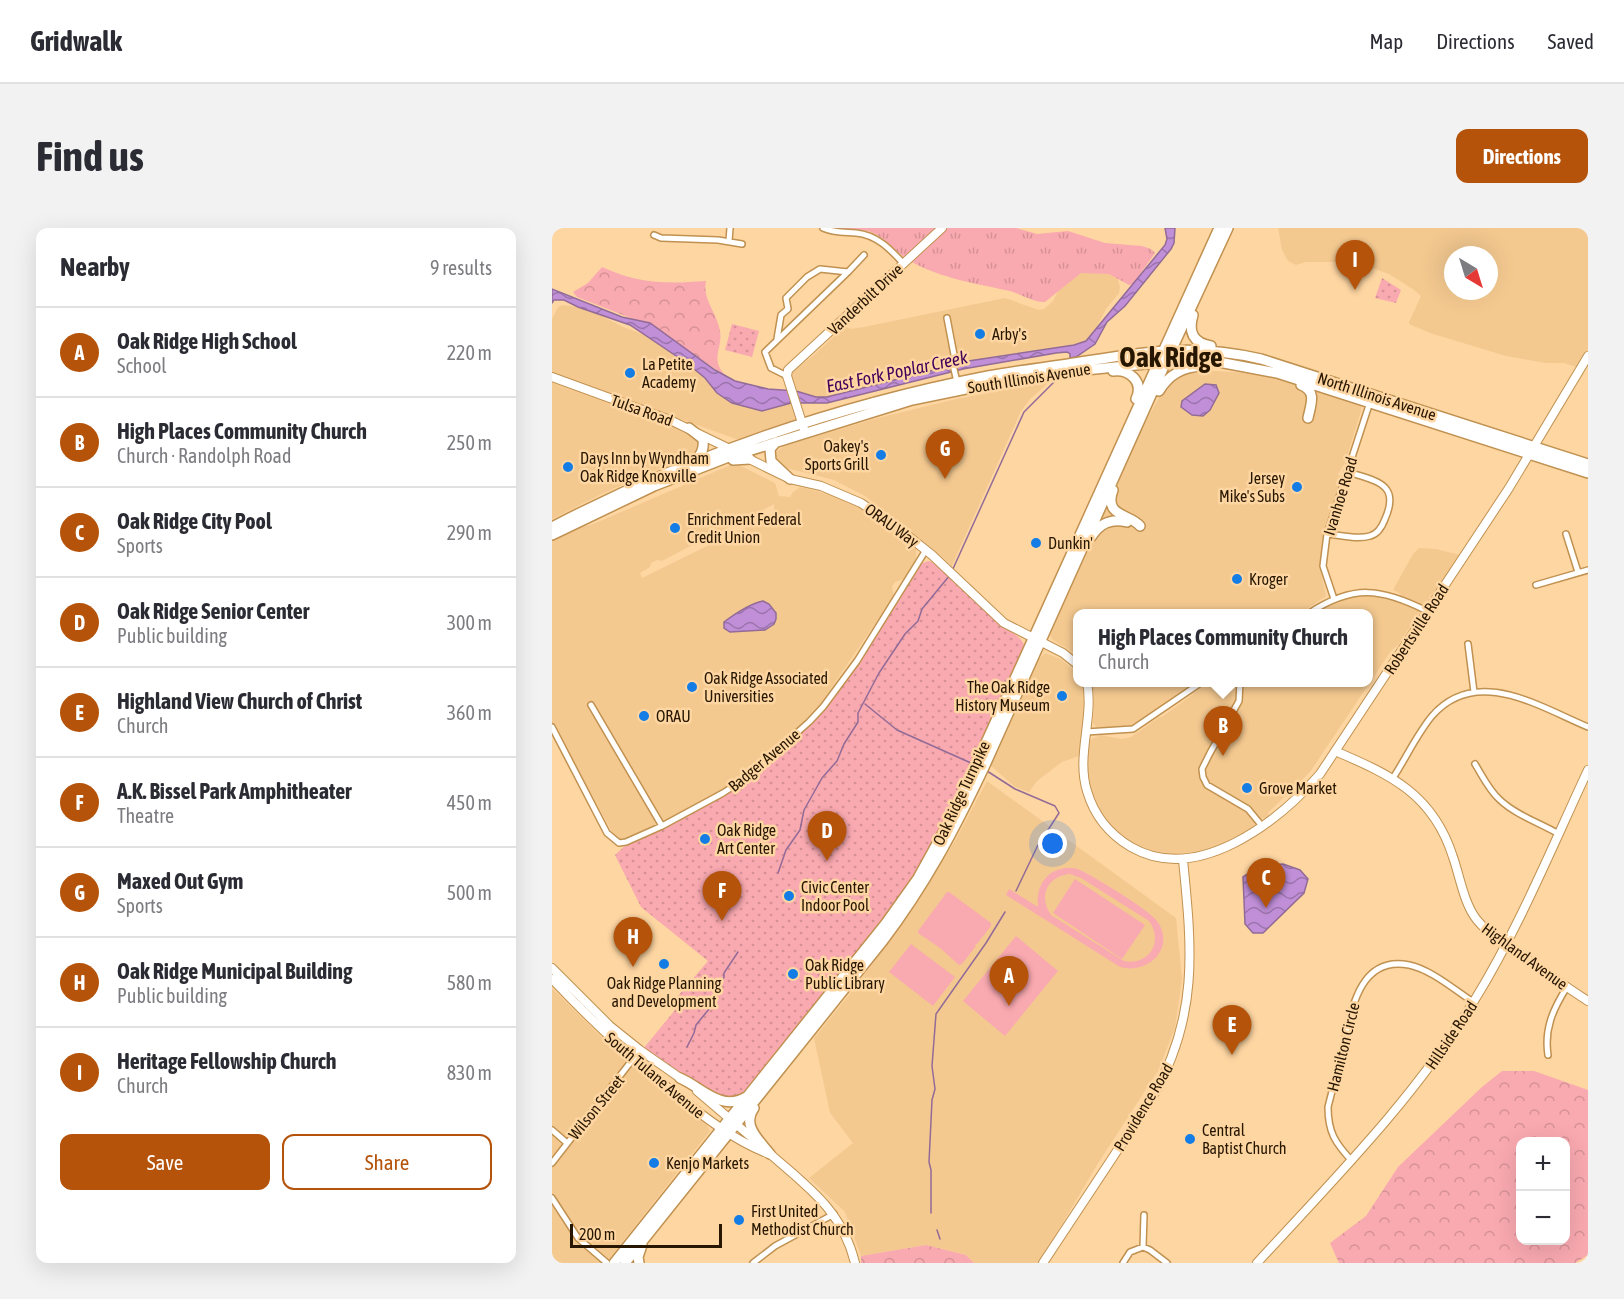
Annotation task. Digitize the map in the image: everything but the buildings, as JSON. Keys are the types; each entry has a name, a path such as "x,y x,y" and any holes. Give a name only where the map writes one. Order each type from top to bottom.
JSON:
{"highway":[{"name":"Oak Ridge Turnpike","path":"625,1263 725,1132 750,1094 886,923 918,878 955,811 1036,640 1064,587 1129,445 1218,228"},
{"path":"1151,351 1161,341 1199,258 1218,228"},
{"name":"Oak Ridge Turnpike","path":"1167,350 1228,228"},
{"path":"1204,280 1190,324 1193,336 1201,344 1220,347 1239,354"},
{"name":"North Illinois Avenue","path":"1167,350 1201,349 1239,354 1531,450 1588,464"},
{"name":"South Illinois Avenue","path":"552,535 654,486 777,441 804,428 956,379 1167,350"},
{"name":"South Illinois Avenue","path":"552,527 629,489 730,449 949,391 1035,375 1162,362 1197,361 1259,368 1329,390 1371,399"},
{"name":"Oak Ridge Turnpike","path":"733,1121 800,1044 887,935 930,874 956,826 1125,434 1162,362"},
{"path":"1064,587 1100,526 1108,521 1116,520 1140,526 1137,522 1119,515 1111,498 1129,445 1164,382 1175,373 1194,367 1226,368 1240,365"},
{"path":"1259,368 1308,388 1312,398 1308,418 1319,394 1329,390"},
{"path":"1081,370 1096,372 1120,370 1129,372 1134,377 1139,394 1129,415 1125,434"},
{"path":"688,464 701,455 704,444 703,440 689,428"},
{"path":"777,441 770,449 771,461 790,479"},
{"path":"1531,450 1588,472"},
{"path":"654,486 733,460 750,459"},
{"path":"771,1154 753,1132 748,1117 792,1060 800,1044"},
{"path":"680,1078 718,1100 742,1099 750,1094"},
{"name":"Oak Ridge Turnpike","path":"614,1263 725,1132"},
{"path":"639,1263 638,1254 650,1231"}],"street":[{"path":"729,241 730,228"},
{"path":"823,228 838,233 870,236 889,248 903,263"},
{"name":"Vanderbilt Drive","path":"788,373 942,228"},
{"path":"654,235 661,238 729,241 742,244"},
{"path":"804,428 788,373 771,368 765,352 864,255"},
{"path":"777,340 781,315 788,309 786,298 807,277 820,268 848,272"},
{"path":"947,318 956,379"},
{"name":"Robertsville Road","path":"1088,687 1084,776 1091,804 1116,837 1134,849 1155,857 1183,860 1210,854 1262,826 1301,796 1320,774 1509,488 1588,356"},
{"name":"Tulsa Road","path":"552,377 689,428 730,449"},
{"name":"Ivanhoe Road","path":"1334,598 1323,566 1327,534 1371,399"},
{"name":"ORAU Way","path":"730,449 790,479 826,488 861,503 881,515 926,550 1004,623 1036,640"},
{"path":"1327,534 1362,538 1372,536 1378,532 1386,518 1391,499 1388,489 1380,483 1347,472"},
{"path":"1566,534 1578,572"},
{"name":"Badger Avenue","path":"552,727 607,833 614,840 619,843 626,842 662,826 746,778 823,707 857,661 926,550"},
{"path":"1536,585 1588,570"},
{"path":"1316,609 1334,598 1358,593 1386,594 1401,598 1427,611"},
{"path":"1036,640 1063,653 1073,661"},
{"path":"1468,644 1474,692"},
{"path":"1086,732 1133,729 1195,687"},
{"path":"1240,687 1239,701 1210,753 1202,770 1203,777 1207,785 1248,809 1262,826"},
{"path":"1393,778 1432,716 1452,699 1474,692 1487,690 1506,693 1588,727"},
{"path":"591,705 662,826"},
{"name":"Highland Avenue","path":"1335,751 1393,778 1418,797 1435,818 1451,849 1470,908 1486,930 1588,1001"},
{"path":"1475,764 1499,799 1558,834"},
{"name":"Hillside Road","path":"1257,1263 1352,1161 1424,1075 1473,1002 1506,945 1588,770"},
{"name":"Providence Road","path":"1043,1263 1152,1098 1164,1077 1176,1047 1185,1014 1190,974 1183,860"},
{"name":"Hamilton Circle","path":"1352,1161 1333,1138 1328,1123 1328,1107 1355,998 1364,981 1386,966 1410,965 1421,969 1473,1002"},
{"name":"South Tulane Avenue","path":"552,968 574,997 633,1060 725,1132 741,1142 771,1154"},
{"name":"South Tulane Avenue","path":"552,979 639,1050 680,1078 733,1121 818,1196 834,1214 850,1245 855,1263"},
{"path":"1548,1055 1547,1034 1550,1022 1556,1004 1567,987"},
{"name":"Wilson Street","path":"552,1163 639,1050"},
{"path":"552,1130 567,1143"},
{"path":"552,1198 578,1238 607,1263"},
{"path":"753,1263 784,1240 834,1214"},
{"path":"1143,1247 1144,1215"},
{"path":"1123,1263 1131,1252 1143,1247 1167,1263"}],"shaded area":[{"path":"1278,228 1588,228 1588,349 1581,363 1576,367 1564,363 1546,363 1506,356 1430,333 1409,324 1421,296 1389,274 1346,262 1306,262 1296,265 1288,261 1282,250"},
{"path":"1092,272 1109,274 1117,278 1120,287 1119,293 1106,309 1091,338 1081,343 962,362 959,366 946,367 827,397 816,397 796,391 791,376 793,371 845,326 850,329 864,327 1005,298 1039,310 1044,309 1053,301 1058,291 1075,276"},
{"path":"563,305 598,314 642,334 688,364 718,393 732,403 762,411 791,403 797,420 739,440 552,373 552,319 558,307"},
{"path":"1201,370 1261,374 1361,405 1345,463 1338,474 1341,482 1322,542 1320,567 1326,596 1307,609 1073,609 1073,652 1053,640 1049,633 1050,628 1096,535 1099,523 1136,440 1163,390 1171,379"},
{"path":"1047,378 1052,378 1052,380 1030,399 1021,411 951,568 950,564 939,554 865,496 834,480 778,466 773,454 786,445 878,418 956,399 1037,384"},
{"path":"552,381 656,418 700,441 701,448 696,453 606,492 552,519"},
{"name":"Oak Ridge Associated Universities","path":"735,463 775,483 779,496 790,497 800,487 832,495 863,507 916,548 916,560 904,579 895,582 892,587 894,596 814,713 747,773 721,792 632,838 619,840 616,839 552,723 552,540 577,527 591,525","holes":["774,504 774,515 770,515 642,578 640,573 650,567 651,563 657,560 662,561 704,537 708,538 740,522 742,518 752,516"]},
{"path":"1419,548 1436,549 1460,555 1436,591 1429,597 1429,602 1424,605 1399,644 1391,651 1373,678 1373,609 1322,609 1351,597 1380,596 1383,599 1397,600 1401,594 1393,590 1413,554"},
{"path":"1045,653 1061,659 1073,670 1073,687 1083,687 1085,690 1086,712 1082,740 1090,740 1100,735 1122,739 1131,737 1203,687 1367,687 1310,772 1268,813 1269,816 1265,819 1261,818 1253,827 1216,848 1191,852 1183,856 1154,853 1132,844 1122,834 1117,833 1095,804 1088,782 1086,757 1079,756 1062,762 1037,781 1029,792 1015,787 989,764 1038,660"},
{"path":"1093,687 1188,687 1134,725 1113,729 1096,727 1093,723"},
{"path":"987,781 1176,918 1182,979 1175,1028 1158,1071 1097,1165 1039,1263 974,1263 966,1255 926,1245 861,1256 845,1212 809,1178 853,1143 830,1113 814,1038 857,985 917,903 956,839"},
{"path":"552,988 623,1058 706,1124 710,1131 606,1263 552,1263"}],"green space":[{"path":"834,228 1016,228 1037,234 1068,231 1105,243 1142,246 1155,253 1133,284 1129,285 1109,274 1081,273 1045,302 1041,302 1010,291 959,280 923,268 906,259 871,232"},
{"path":"602,267 628,277 653,282 706,281 706,294 720,331 718,364 726,376 650,323 641,322 577,297 573,292 588,283"},
{"path":"1382,278 1401,290 1396,303 1375,298"},
{"path":"732,324 759,331 752,357 725,350"},
{"path":"928,561 943,569 995,621 1017,636 1025,649 941,834 888,916 747,1094 739,1098 722,1099 643,1049 680,1004 678,996 708,961 641,907 615,855 627,844 725,795 744,782 819,714 859,663 918,565"},
{"path":"1059,869 1080,870 1153,916 1162,931 1163,940 1156,957 1141,967 1120,967 1006,895 1009,889 1038,907 1040,886 1048,876","holes":["1070,874 1081,878 1149,921 1155,936 1152,950 1147,956 1133,962 1124,961 1051,915 1045,901 1050,883"]},
{"path":"1075,879 1145,925 1122,959 1053,913"},
{"path":"947,892 991,923 991,926 975,944 976,946 959,965 918,933"},
{"path":"1016,936 1058,971 1005,1036 963,1001"},
{"path":"911,944 955,977 933,1006 889,972"},
{"path":"1502,1071 1534,1071 1588,1090 1588,1255 1575,1263 1339,1263 1330,1243 1366,1216 1398,1167 1482,1087"},
{"path":"926,1245 966,1255 974,1263 861,1263 861,1256"}],"water":[{"name":"East Fork Poplar Creek","path":"1165,228 1175,228 1174,243 1171,249 1125,306 1107,322 1095,344 1076,357 1070,358 1067,352 1056,353 963,369 827,403 791,403 762,411 732,403 717,393 705,378 688,364 630,325 564,300 554,300 552,303 552,289 622,317 650,323 715,370 735,381 768,389 827,397 946,367 959,366 962,362 1074,345 1086,341 1165,245 1167,239"},
{"path":"1205,384 1216,385 1219,393 1210,410 1203,416 1192,415 1181,407 1182,401"},
{"path":"763,601 769,604 776,613 774,624 765,630 730,632 724,628 724,622 733,615"},
{"path":"1283,864 1300,870 1308,879 1304,893 1263,933 1253,933 1245,924 1243,877 1260,866"}],"waterway":[{"path":"952,571 1024,412 1056,380"},
{"path":"778,873 786,850 800,830 804,810 822,778 837,761 844,744 858,722 858,713 879,673 905,634 918,621 922,609 950,575"},
{"path":"865,704 897,730 971,763"},
{"path":"987,771 1015,789 1055,806 1059,813 1037,847 1016,891"},
{"path":"931,1213 929,1162 932,1100 935,1089 932,1066 936,1014 1005,912"},
{"path":"687,1047 696,1025 709,1009 724,973 738,952"},
{"path":"937,1230 940,1239"}],"place":[{"name":"Heritage Fellowship Church","path":"1355,290"},
{"name":"Arby's","path":"980,334"},
{"name":"La Petite Academy","path":"630,373"},
{"name":"Oakey's Sports Grill","path":"881,455"},
{"name":"Days Inn by Wyndham Oak Ridge Knoxville","path":"568,467"},
{"name":"Maxed Out Gym","path":"945,479"},
{"name":"Jersey Mike's Subs","path":"1297,487"},
{"name":"Enrichment Federal Credit Union","path":"675,528"},
{"name":"Dunkin'","path":"1036,543"},
{"name":"Kroger","path":"1237,579"},
{"name":"Oak Ridge Associated Universities","path":"692,687"},
{"name":"The Oak Ridge History Museum","path":"1062,696"},
{"name":"ORAU","path":"644,716"},
{"name":"High Places Community Church","path":"1223,756"},
{"name":"Grove Market","path":"1247,788"},
{"name":"Oak Ridge Art Center","path":"705,839"},
{"name":"Oak Ridge Senior Center","path":"827,861"},
{"name":"Civic Center Indoor Pool","path":"789,896"},
{"name":"Oak Ridge City Pool","path":"1266,908"},
{"name":"A.K. Bissel Park Amphitheater","path":"722,921"},
{"name":"Oak Ridge Planning and Development","path":"664,964"},
{"name":"Oak Ridge Municipal Building","path":"633,967"},
{"name":"Oak Ridge Public Library","path":"793,974"},
{"name":"Oak Ridge High School","path":"1009,1006"},
{"name":"Highland View Church of Christ","path":"1232,1055"},
{"name":"Central Baptist Church","path":"1190,1139"},
{"name":"Kenjo Markets","path":"654,1163"},
{"name":"First United Methodist Church","path":"739,1220"}],"district":[{"name":"Oak Ridge","path":"1171,357"}]}
